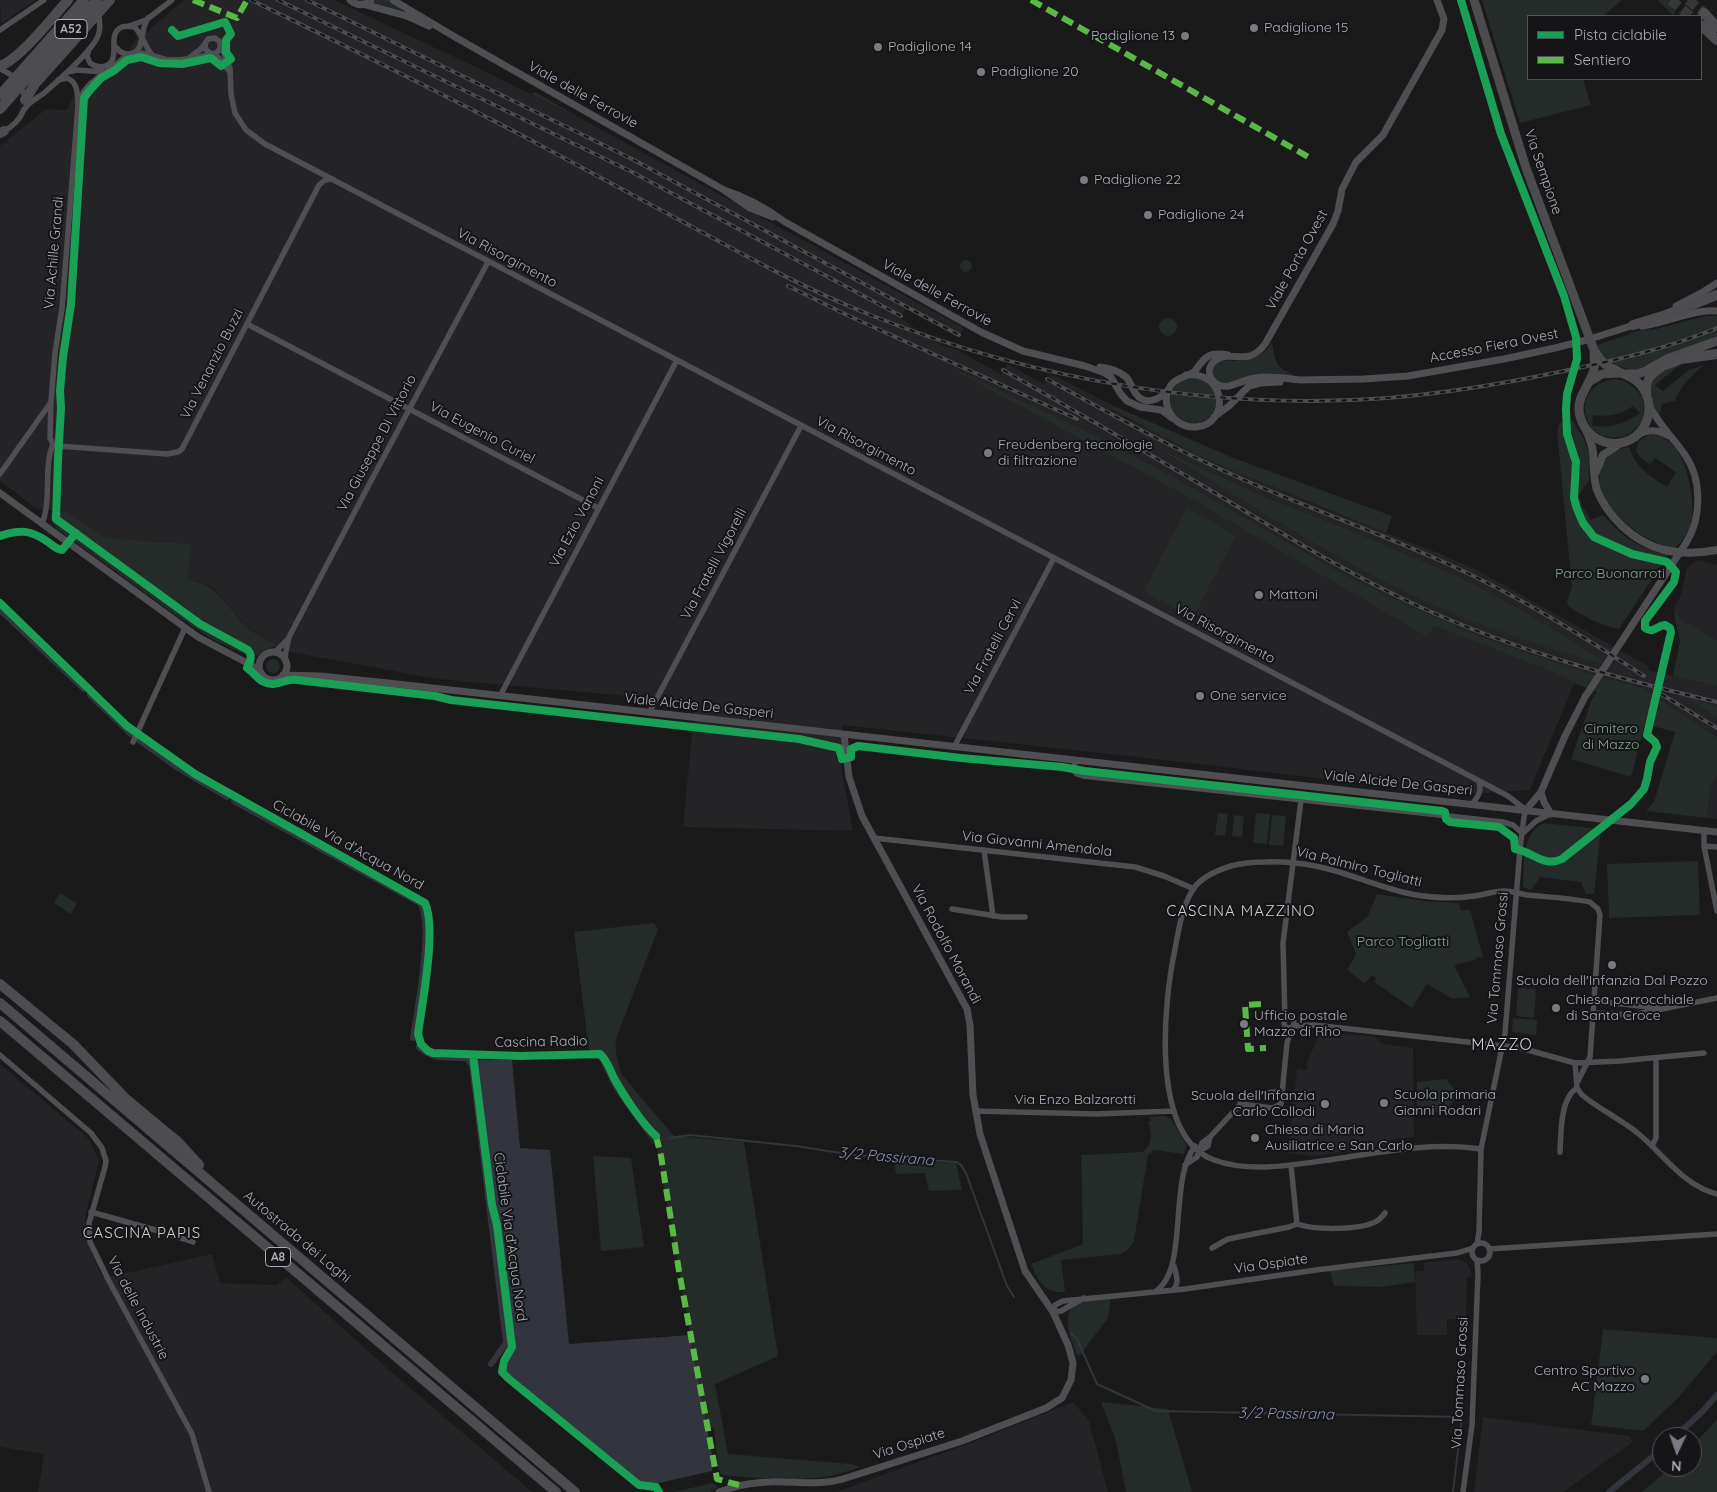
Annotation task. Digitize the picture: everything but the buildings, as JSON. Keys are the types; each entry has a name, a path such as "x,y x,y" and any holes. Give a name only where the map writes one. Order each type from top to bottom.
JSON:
{"highway":[{"path":"0,68 18,55 68,0"},
{"name":"A52","path":"0,96 86,0"},
{"name":"A52","path":"0,109 97,0"},
{"path":"24,105 35,84 110,0"},
{"path":"1704,13 1717,27"},
{"path":"1702,26 1717,40"},
{"path":"1630,326 1666,315 1717,295"},
{"path":"1665,365 1681,359 1717,354"},
{"path":"0,982 73,1044 136,1108 177,1141 232,1200"},
{"name":"Autostrada dei Laghi","path":"0,1003 575,1492"},
{"name":"Autostrada dei Laghi","path":"0,1021 556,1492"},
{"path":"0,1025 23,1040"}],"main road":[{"name":"Via Sempione","path":"1474,0 1526,168 1594,350 1606,365 1623,374"},
{"path":"1717,341 1667,359 1641,373 1607,373 1599,376 1588,383 1579,401 1579,412 1592,446 1593,471 1600,498 1611,514 1636,538 1658,549 1693,554 1717,550"},
{"name":"Via Sempione","path":"1588,383 1594,366 1594,350"},
{"path":"1595,478 1597,465 1603,455 1620,443 1636,436 1647,421 1648,400 1646,386 1648,379 1665,365 1689,352"},
{"path":"1623,374 1638,382 1648,400"},
{"path":"1584,426 1591,435 1602,442 1620,443"}],"street":[{"path":"0,30 44,0"},
{"path":"24,105 42,95 66,74 98,36 100,23 96,10 86,0"},
{"path":"90,47 87,56 88,60 95,66 102,67 108,64 112,60 117,30 139,24 172,0"},
{"name":"Viale delle Ferrovie","path":"350,0 354,3 406,16 455,37"},
{"path":"363,4 371,0"},
{"name":"Viale delle Ferrovie","path":"394,0 455,37 724,190 750,208 785,222 998,341 1036,355 1103,368 1122,375 1130,381 1137,395 1142,399 1156,400 1168,390"},
{"name":"Viale Porta Ovest","path":"1213,383 1210,374 1212,364 1220,358 1251,356 1265,344 1333,224 1338,211 1342,189 1356,162 1383,135 1442,30 1444,19 1437,0"},
{"path":"132,54 138,49 148,18"},
{"path":"128,26 137,30 153,56"},
{"path":"114,42 119,52 140,53 178,60 218,52 221,46 219,41 215,38 210,38 190,57"},
{"path":"206,42 205,48 222,61 231,75"},
{"name":"Via Risorgimento","path":"221,46 230,66 233,106 237,117 246,130 265,144 1508,796 1526,810"},
{"name":"Via Achille Grandi","path":"78,106 83,91 99,75 132,54"},
{"path":"0,68 18,80 23,89 24,105 19,119 12,126 1,132"},
{"path":"66,74 77,70 106,71"},
{"name":"Via Achille Grandi","path":"42,524 46,505 50,454 53,444 50,438 51,402 55,353 62,308 78,106 74,82 67,78 58,80"},
{"name":"Via Venanzio Buzzi","path":"53,444 58,446 167,454 178,452 185,445 319,185 325,180 330,179"},
{"name":"Via Giuseppe Di Vittorio","path":"275,652 289,637 488,262"},
{"path":"1630,326 1691,299 1717,283"},
{"path":"1630,326 1655,324 1705,310 1717,311"},
{"name":"Via Eugenio Curiel","path":"247,324 598,508"},
{"name":"Accesso Fiera Ovest","path":"1301,380 1408,376 1555,348 1630,326"},
{"name":"Viale Porta Ovest","path":"1186,375 1195,371 1205,358 1211,354 1218,353 1233,357"},
{"name":"Via Ezio Vanoni","path":"500,696 677,360"},
{"name":"Viale delle Ferrovie","path":"1085,366 1108,374 1123,397 1131,404 1161,410 1172,418"},
{"path":"1195,374 1203,376 1213,383 1226,387 1263,377 1301,380 1260,383 1249,386 1230,406 1207,423 1195,427 1187,427 1172,418 1166,404 1168,390 1172,384 1178,378 1186,375 1195,374"},
{"path":"1213,383 1219,393 1220,400 1219,408 1214,417"},
{"path":"1526,810 1541,792 1565,736 1593,683 1686,543 1696,521 1697,493 1694,474 1687,457 1658,421 1648,400"},
{"path":"0,474 51,402"},
{"name":"Via Fratelli Vigorelli","path":"649,713 801,426"},
{"path":"1636,436 1643,432 1653,431 1661,432 1673,439"},
{"path":"0,493 67,544 87,556 185,628 212,645 239,658 260,671 266,678 275,679 283,675 286,668 286,661 283,656 275,652 268,652 260,659 239,658"},
{"name":"Via Fratelli Cervi","path":"954,747 1054,558"},
{"path":"133,742 185,628"},
{"name":"Via Giuseppe Di Vittorio","path":"286,661 289,637"},
{"path":"260,659 260,671"},
{"name":"Viale Alcide De Gasperi","path":"286,661 298,671 320,676"},
{"name":"Viale Alcide De Gasperi","path":"283,675 320,676 1717,832"},
{"name":"Via Rodolfo Morandi","path":"844,735 846,761 853,791 862,816 967,1009 970,1025 975,1111 983,1142 1028,1277 1053,1312"},
{"name":"Viale Alcide De Gasperi","path":"1075,760 1074,771 1083,776 1503,822 1513,825 1522,834"},
{"path":"1472,804 1481,788 1479,782"},
{"path":"1522,834 1536,821 1551,814 1541,792"},
{"path":"1287,1043 1283,943 1301,800"},
{"name":"Via Tommaso Grossi","path":"1463,1492 1472,1425 1479,1260 1476,1247 1479,1232 1481,1149 1503,1046 1516,893 1526,810"},
{"path":"1704,830 1704,846 1714,879 1717,911"},
{"name":"Via Giovanni Amendola","path":"874,838 1134,867 1164,876 1194,889"},
{"path":"1704,846 1717,847"},
{"path":"984,850 993,916"},
{"name":"Via Palmiro Togliatti","path":"1481,1149 1456,1146 1415,1148 1291,1166 1249,1166 1209,1158 1194,1146 1178,1122 1174,1111 1166,1064 1166,1011 1177,939 1185,908 1194,889 1206,878 1233,865 1256,862 1294,863 1332,870 1374,885 1420,895 1458,898 1502,891 1590,902 1598,909 1600,915 1595,1001"},
{"path":"952,909 1010,918 1025,917"},
{"path":"1594,1013 1630,1015 1717,998"},
{"path":"1560,1152 1565,1106 1569,1094 1578,1084 1589,1062 1595,1001 1666,1008"},
{"path":"1240,1104 1277,1107 1281,1104 1287,1043 1293,1023 1286,1002"},
{"path":"1630,1005 1630,1015"},
{"path":"1285,1023 1289,1018 1293,1023 1304,1025 1517,1047 1575,1063 1704,1053"},
{"name":"Via delle Industrie","path":"0,1055 91,1133 102,1148 105,1155 105,1167 91,1212 88,1232 94,1251 192,1434 209,1492"},
{"path":"1652,1146 1656,1138 1656,1058"},
{"path":"1575,1063 1578,1084 1587,1099 1639,1134 1688,1180 1717,1194"},
{"path":"1154,1292 1165,1284 1173,1264 1185,1166 1194,1146 1207,1139 1251,1094 1282,1092"},
{"name":"Via Enzo Balzarotti","path":"975,1111 1096,1114 1174,1111"},
{"path":"1194,1146 1208,1146 1207,1139"},
{"path":"1194,1146 1197,1156 1194,1160"},
{"path":"1185,1166 1194,1160 1209,1158"},
{"path":"1291,1166 1297,1224"},
{"path":"91,1212 193,1242"},
{"path":"1212,1248 1228,1239 1297,1224 1323,1229 1375,1222 1385,1213"},
{"path":"1476,1247 1489,1249 1717,1234"},
{"name":"Via Ospiate","path":"719,1492 758,1482 815,1483 843,1479 969,1438 1040,1411 1062,1398 1071,1380 1073,1362 1066,1339 1053,1312 1061,1311 1084,1298 1173,1290 1462,1252 1476,1247"},
{"path":"1479,1260 1488,1256 1489,1249"},
{"path":"1170,1273 1170,1285 1173,1290 1176,1288 1177,1281 1173,1264"}],"shaded area":[{"path":"0,0 35,0 1,24"},
{"path":"184,0 334,0 591,124 964,328 958,337 905,309 900,318 939,344 957,350 1001,374 1007,364 1044,384 1049,375 1057,377 1114,406 1111,410 1197,455 1324,509 1441,554 1477,570 1650,667 1648,670 1717,686 1717,706 1688,698 1717,717 1717,737 1642,688 1588,673 1471,633 1386,595 1334,569 1138,458 1080,428 940,363 1193,500 1427,637 1434,626 1555,673 1574,683 1530,790 1459,795 1165,760 842,725 841,767 853,831 683,827 695,702 437,679 291,652 260,636 246,626 210,586 188,580 190,544 108,538 66,512 37,509 0,481 0,146 46,109 67,110 71,100 117,73 133,43","holes":["1155,447 1258,494 1352,531 1460,577 1526,612 1613,667 1514,636 1404,591 1343,559"]},
{"path":"1698,560 1717,565 1717,640 1682,620 1674,608 1681,595 1687,568"},
{"path":"1717,775 1717,819 1707,818 1710,788"},
{"path":"1326,1032 1374,1037 1384,1044 1413,1048 1414,1137 1390,1140 1386,1145 1313,1156 1288,1153 1297,1069 1306,1070 1308,1066 1306,1065 1318,1037"},
{"path":"476,1060 512,1060 520,1148 550,1150 569,1344 690,1335 712,1454 712,1471 657,1485 644,1486 503,1369 514,1347"},
{"path":"0,1064 89,1139 99,1161 85,1217 87,1242 102,1277 212,1254 220,1283 277,1285 286,1277 388,1369 532,1492 38,1492 44,1454 0,1447"},
{"path":"1459,1259 1466,1262 1471,1271 1471,1277 1467,1277 1466,1319 1447,1319 1447,1335 1417,1335 1415,1271 1424,1271 1424,1263"},
{"path":"1073,1402 1089,1421 1108,1492 836,1492 981,1439"},
{"path":"1483,1417 1629,1436 1633,1442 1563,1492 1474,1492"}],"green space":[{"path":"376,0 391,0 410,12 373,3"},
{"path":"1482,0 1622,0 1604,15 1527,15 1527,80 1583,80 1591,105 1520,123"},
{"path":"1657,0 1673,0 1675,9 1673,15"},
{"path":"535,92 591,124 531,94"},
{"path":"966,260 972,266 966,272 960,266"},
{"path":"1705,316 1717,316 1717,337 1635,370 1616,366 1608,362 1601,356 1597,345 1642,330 1656,329"},
{"path":"1168,318 1174,321 1177,327 1174,333 1168,336 1162,333 1159,327 1162,321"},
{"path":"1272,342 1276,362 1282,369 1293,374 1293,376 1256,374 1228,383 1218,381 1213,375 1213,369 1218,363 1256,358"},
{"name":"Cimitero di Mazzo","path":"929,357 1080,428 1138,458 1334,569 1386,595 1471,633 1588,673 1642,688 1717,737 1717,775 1710,788 1707,818 1646,811 1654,802 1675,732 1645,724 1631,777 1571,759 1592,699 1597,692 1555,673 1434,626 1427,637 1193,500"},
{"path":"1681,364 1655,385 1663,391 1689,370 1704,365 1683,386 1675,401 1662,404 1660,416 1663,423 1656,413 1651,381 1663,371"},
{"path":"1188,378 1198,378 1212,388 1216,401 1212,414 1206,420 1198,424 1188,424 1174,414 1170,406 1170,396 1180,382"},
{"path":"1616,379 1630,384 1640,394 1643,400 1644,414 1641,422 1629,434 1610,437 1598,433 1590,425 1585,414 1585,403 1590,392 1600,383","holes":["1633,406 1640,413 1618,424 1592,426 1593,415 1614,415"]},
{"path":"1114,406 1231,457 1392,516 1386,533 1197,455 1111,409"},
{"name":"Parco Buonarroti","path":"1573,421 1584,439 1589,454 1589,480 1579,495 1582,506 1591,520 1603,515 1617,530 1640,546 1668,555 1619,629 1592,620 1568,606 1567,600 1572,587 1557,431 1560,423"},
{"path":"1648,435 1660,436 1670,442 1678,452 1689,479 1692,518 1690,527 1675,548 1648,539 1634,530 1610,507 1603,494 1600,480 1602,467 1606,459 1612,453 1629,447 1639,466 1667,487 1676,472 1655,458 1650,464 1636,452 1638,442"},
{"path":"1148,443 1258,494 1352,531 1460,577 1526,612 1615,668 1507,634 1454,614 1403,591 1305,538"},
{"path":"1187,507 1236,536 1192,619 1144,591"},
{"path":"55,511 66,512 108,538 191,544 188,580 208,586 215,591 249,628 278,645 265,650 259,655 250,657 212,639 177,616 56,528 50,519 51,514"},
{"path":"1674,608 1682,620 1717,640 1717,686 1673,676 1680,641"},
{"path":"270,659 276,659 280,666 276,673 270,673 266,669 266,663"},
{"path":"1686,697 1717,706 1717,717"},
{"path":"1218,813 1228,814 1225,836 1215,835"},
{"path":"1256,813 1270,814 1267,844 1253,843"},
{"path":"1234,815 1244,816 1242,837 1232,836"},
{"path":"1272,815 1286,816 1283,846 1269,845"},
{"path":"1544,823 1601,829 1594,894 1586,894 1581,882 1540,877 1531,890 1523,887 1527,842 1536,828"},
{"path":"1698,861 1700,915 1609,918 1607,864"},
{"path":"60,893 77,903 71,914 54,903"},
{"name":"Parco Togliatti","path":"1377,894 1425,901 1459,903 1461,911 1470,909 1483,958 1477,957 1475,960 1454,965 1470,997 1453,999 1427,984 1412,1008 1374,982 1376,978 1372,975 1365,984 1347,970 1356,954 1347,932 1368,916"},
{"path":"654,923 658,929 616,1039 616,1053 619,1066 622,1075 674,1136 744,1142 778,1356 715,1384 728,1454 851,1464 861,1467 823,1477 785,1479 722,1475 718,1467 714,1428 707,1427 657,1149 615,1092 599,1060 590,1059 574,932"},
{"path":"1518,988 1536,989 1534,1018 1516,1016"},
{"path":"1513,1018 1537,1020 1536,1035 1512,1032"},
{"path":"1446,1079 1456,1091 1483,1089 1482,1095 1457,1097 1445,1111 1417,1115 1417,1082"},
{"path":"1164,1116 1171,1119 1187,1146 1184,1154 1154,1150 1148,1155 1132,1246 1120,1254 1061,1260 1065,1292 1055,1292 1045,1287 1031,1264 1083,1244 1081,1155 1142,1152 1150,1143 1151,1135 1148,1122 1151,1121 1150,1117"},
{"path":"593,1156 631,1158 644,1247 601,1251"},
{"path":"894,1161 956,1163 962,1190 929,1191 925,1173 896,1174"},
{"path":"1414,1263 1415,1282 1380,1287 1334,1286 1330,1271"},
{"path":"1111,1298 1108,1318 1079,1356 1076,1353 1069,1331 1068,1317 1070,1310 1075,1305 1083,1302"},
{"name":"Centro Sportivo AC Mazzo","path":"1603,1329 1717,1338 1717,1352 1678,1398 1643,1431 1591,1425"},
{"path":"1101,1402 1168,1409 1192,1492 1126,1492 1116,1441"},
{"path":"1717,1420 1717,1492 1642,1492 1659,1477 1702,1477 1702,1436"},
{"path":"713,1483 718,1487 710,1492 674,1492"}],"waterway":[{"path":"0,610 84,689"},
{"path":"90,695 131,734"},
{"path":"139,740 178,768 227,797"},
{"path":"234,801 420,903 424,913 425,947 421,989 413,1038"},
{"path":"419,1047 435,1056 467,1058 472,1065 506,1343 491,1364"},
{"name":"3/2 Passirana","path":"467,1058 599,1057 603,1060 624,1099 656,1142"},
{"name":"3/2 Passirana","path":"670,1138 690,1135 796,1146 853,1155 957,1162 966,1173 1007,1286 1014,1297"},
{"name":"3/2 Passirana","path":"1071,1334 1077,1339 1097,1384 1156,1411 1462,1417 1453,1492"},
{"path":"1686,1427 1717,1395"},
{"path":"1609,1492 1652,1457"}],"tunnel":[{"path":"1671,0 1689,15"},
{"path":"1688,0 1704,13"}],"railway":[{"path":"251,0 467,107 791,279 832,298 873,316 934,338 997,358 1061,373 1126,386 1192,395 1257,400 1323,401 1388,398 1474,388 1579,368 1659,348 1717,328"},
{"path":"278,0 632,172 901,316"},
{"path":"307,0 630,158 959,335"},
{"path":"788,286 849,316 1077,419"},
{"path":"1003,370 1318,554 1401,598 1464,626 1535,652 1607,674 1717,702"},
{"path":"1047,379 1143,431 1217,468 1371,531 1474,576 1548,616 1644,676"},
{"path":"1661,694 1717,728"}],"marked path":[{"path":"193,0 237,18 247,0"},
{"path":"1031,0 1312,159"},
{"path":"1261,1004 1245,1005 1248,1049 1266,1048"},
{"path":"656,1136 717,1479 739,1485"}],"cycle path":[{"path":"172,30 178,36 225,22 231,34 226,40 226,52 231,59 221,66 211,58 182,64 159,63 141,57 127,60 101,78 84,98 71,304 60,391 61,408 56,519 200,624 248,650 251,657 247,668 262,681 276,684 288,680 297,680 435,696 451,700 799,739 839,748 842,759 851,757 851,749 858,746 1062,767 1442,811 1445,812 1446,819 1450,822 1499,827 1514,838 1515,849 1549,862 1562,859 1631,804 1644,789 1650,762 1657,747 1655,742 1647,735 1671,632 1670,628 1665,625 1648,630 1645,628 1645,621 1674,582 1676,572 1667,562 1632,554 1594,537 1583,523 1577,509 1574,498 1576,462 1567,434 1566,409 1567,394 1577,359 1576,337 1564,296 1501,134 1461,0"},
{"path":"0,536 14,532 31,533 62,550 76,533"},
{"name":"Ciclabile Via d’Acqua Nord","path":"0,603 127,726 195,774 425,903 430,930 418,1034 421,1044 428,1051 433,1053 520,1056 600,1054 633,1108 656,1136"},
{"name":"Ciclabile Via d’Acqua Nord","path":"473,1055 512,1347 504,1361 502,1372 639,1485 656,1487 659,1492"}],"place":[{"name":"Padiglione 15","path":"1254,28"},
{"name":"Padiglione 13","path":"1185,36"},
{"name":"Padiglione 14","path":"878,47"},
{"name":"Padiglione 20","path":"981,72"},
{"name":"Padiglione 22","path":"1084,180"},
{"name":"Padiglione 24","path":"1148,215"},
{"name":"Freudenberg tecnologie di filtrazione","path":"988,453"},
{"name":"Mattoni","path":"1259,595"},
{"name":"One service","path":"1200,696"},
{"name":"Scuola dell'Infanzia Dal Pozzo","path":"1612,965"},
{"name":"Chiesa parrocchiale di Santa Croce","path":"1556,1008"},
{"name":"Ufficio postale Mazzo di Rho","path":"1244,1024"},
{"name":"Scuola primaria Gianni Rodari","path":"1384,1103"},
{"name":"Scuola dell'Infanzia Carlo Collodi","path":"1325,1104"},
{"name":"Chiesa di Maria Ausiliatrice e San Carlo","path":"1255,1138"},
{"name":"Centro Sportivo AC Mazzo","path":"1645,1379"}],"district":[{"name":"CASCINA MAZZINO","path":"1241,911"},
{"name":"MAZZO","path":"1502,1045"},
{"name":"CASCINA PAPIS","path":"142,1233"}]}
